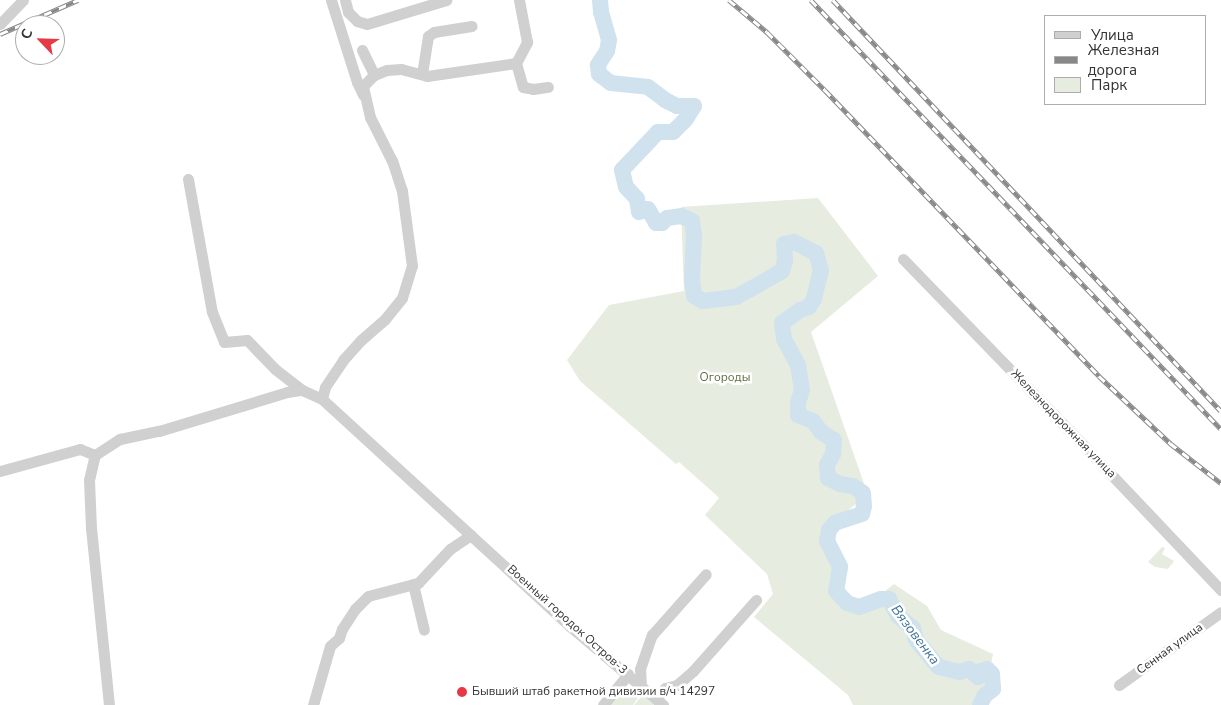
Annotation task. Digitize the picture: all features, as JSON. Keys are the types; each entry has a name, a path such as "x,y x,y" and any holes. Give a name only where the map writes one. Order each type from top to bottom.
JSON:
{"street":[{"path":"0,24 23,0"},
{"path":"322,399 325,387 343,360 361,340 385,319 402,298 412,266 402,191 356,82 331,0"},
{"path":"345,0 348,12 357,21 367,24"},
{"path":"340,31 446,0"},
{"path":"519,0 527,42 516,63 523,87 533,89 548,87"},
{"path":"422,74 428,36 434,32 472,26"},
{"path":"362,50 374,75"},
{"path":"364,99 363,86 374,75 387,70 401,69 427,76 516,63"},
{"name":"Военный городок Остров-3","path":"188,179 212,312 224,342 247,340 275,369 302,390 322,399 571,627 659,702"},
{"name":"Железнодорожная улица","path":"903,259 1221,590"},
{"path":"109,705 91,528 89,480 95,455 120,439 159,431 287,392 302,390"},
{"path":"0,471 80,449 95,455"},
{"path":"312,705 330,646 339,638 342,628 355,609 368,596 418,583 450,549 470,535"},
{"path":"641,686 640,669 652,635 706,574"},
{"path":"413,584 424,630"},
{"path":"659,702 665,688 677,686 756,600"},
{"name":"Сенная улица","path":"1119,685 1221,612"},
{"path":"603,705 628,674"}],"green space":[{"name":"Огороды","path":"818,198 878,276 811,332 868,495 827,526 822,541 834,566 831,585 832,596 849,609 860,611 894,584 927,606 941,630 993,654 988,680 976,705 853,705 848,695 754,617 773,594 767,574 705,515 719,498 679,462 676,464 580,381 567,360 609,305 684,291 681,207"},
{"path":"1162,547 1165,548 1162,554 1174,561 1168,569 1155,567 1148,562"},
{"path":"624,687 633,687 642,692 633,705 610,705"},
{"path":"641,697 645,697 654,705 634,705"}],"waterway":[{"name":"Вязовенка","path":"600,0 601,12 609,40 607,51 598,65 599,74 611,83 648,87 665,100 677,106 694,106 686,119 673,132 658,132 622,170 626,187 637,199 639,212 648,209 656,223 662,223 667,218 681,216 692,221 694,235 692,279 694,296 703,301 736,297 770,278 782,271 785,261 784,244 794,242 816,253 821,270 814,299 809,307 800,310 782,323 784,339 798,365 802,390 798,402 798,415 813,421 821,432 834,440 833,454 827,465 828,478 840,484 853,486 863,493 864,506 862,514 835,523 829,530 827,541 840,567 836,591 847,603 859,607 881,599 889,599 898,616 913,628 916,640 939,667 959,672 969,669 978,677 981,671 987,669 992,674 993,689 985,695 980,705"}],"railway":[{"path":"0,34 78,0"},
{"path":"729,0 767,32 825,90 1099,376 1170,443 1221,483"},
{"path":"811,0 1221,429"},
{"path":"833,0 1221,411"}],"place":[{"name":"Бывший штаб ракетной дивизии в/ч 14297","path":"462,692"}]}
